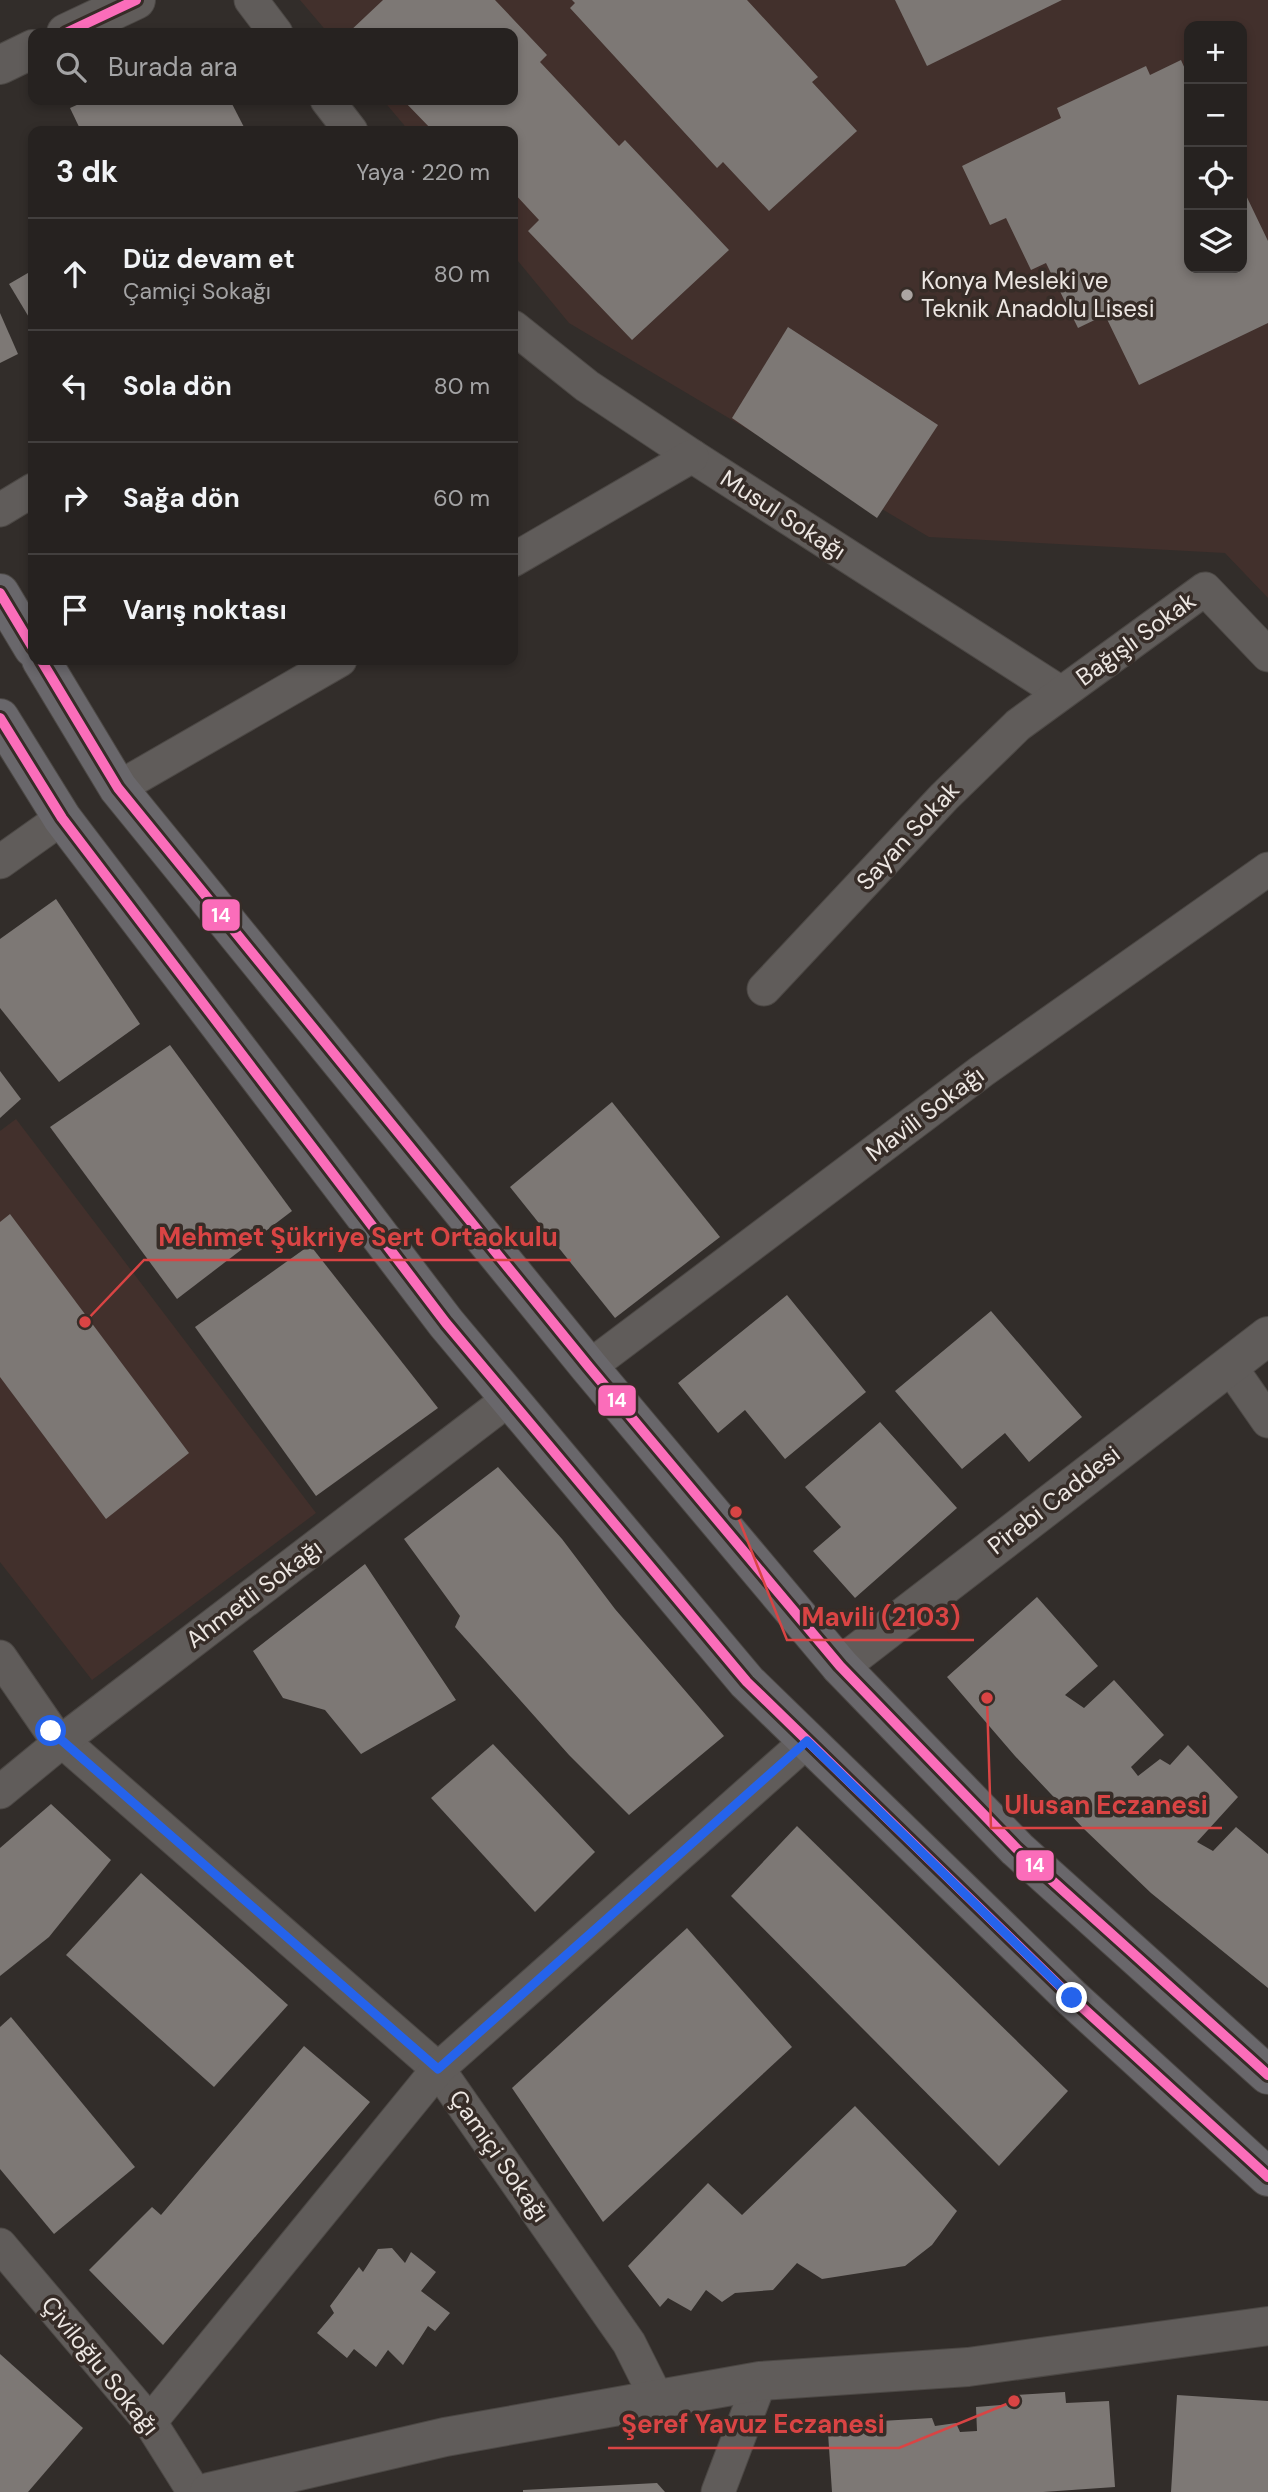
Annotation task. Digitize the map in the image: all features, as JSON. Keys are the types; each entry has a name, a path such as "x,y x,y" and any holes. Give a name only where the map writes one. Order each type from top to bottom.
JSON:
{"main road":[{"path":"0,593 28,640"},
{"path":"44,665 118,788 589,1367 840,1666 1017,1849 1268,2075"},
{"path":"0,719 62,818 437,1312 747,1682 1072,1998 1268,2177"}],"street":[{"path":"77,28 136,0"},
{"path":"251,0 272,28"},
{"path":"0,65 28,51"},
{"path":"331,105 347,126"},
{"name":"Musul Sokağı","path":"518,331 587,386 1061,693"},
{"path":"518,557 692,456"},
{"path":"0,510 28,493"},
{"name":"Bağışlı Sokak","path":"1061,693 1205,589 1268,655"},
{"path":"118,788 331,665"},
{"name":"Sayan Sokak","path":"764,989 977,764 1018,725 1061,693"},
{"path":"0,862 62,818"},
{"name":"Mavili Sokağı","path":"589,1367 982,1071 1268,869"},
{"name":"Pirebi Caddesi","path":"840,1666 1268,1336"},
{"path":"1229,1365 1268,1421"},
{"name":"Ahmetli Sokağı","path":"0,1792 62,1741 509,1399"},
{"name":"Çamiçi Sokağı","path":"0,1657 51,1731 438,2069 629,2343 657,2399"},
{"path":"150,2422 438,2069 807,1741"},
{"name":"Çiviloğlu Sokağı","path":"0,2245 150,2422 194,2492"},
{"path":"209,2492 445,2437 760,2381 968,2367 1268,2326"},
{"path":"718,2492 760,2381"}],"shaded area":[{"name":"Konya Mesleki ve Teknik Anadolu Lisesi","path":"300,0 1268,0 1268,598 1225,553 929,537 569,323 518,261 518,126 405,126 387,105 518,105 518,28 324,28"},
{"path":"16,1119 316,1513 92,1680 0,1562 0,1131"}],"building":[{"path":"383,0 495,0 547,55 540,62 619,146 625,140 729,250 632,340 528,231 539,220 518,197 518,126 428,126 408,105 518,105 518,28 353,28"},
{"path":"572,0 747,0 818,77 812,82 857,131 769,211 723,162 717,168 570,8 575,3"},
{"path":"895,0 1062,0 927,66"},
{"path":"1181,60 1184,67 1184,273 1247,273 1247,197 1268,241 1268,323 1139,385 1105,315 1078,328 1046,263 1031,270 1006,218 990,225 962,166 1061,118 1057,108 1146,66 1150,75"},
{"path":"77,105 233,105 243,126 79,126 70,108"},
{"path":"28,273 28,316 9,284"},
{"path":"0,313 18,354 0,363"},
{"path":"788,327 938,425 877,518 732,418"},
{"path":"56,899 140,1024 59,1082 0,1008 0,939"},
{"path":"170,1045 292,1211 177,1299 50,1127"},
{"path":"0,1071 21,1099 0,1118"},
{"path":"612,1102 720,1237 615,1318 510,1187"},
{"path":"10,1214 189,1453 106,1519 0,1377 0,1222"},
{"path":"310,1245 438,1408 316,1496 195,1327"},
{"path":"787,1295 866,1392 785,1459 745,1410 718,1433 678,1383"},
{"path":"991,1311 1082,1417 1029,1462 1005,1433 962,1469 895,1391"},
{"path":"880,1422 957,1508 855,1598 813,1551 841,1527 805,1487"},
{"path":"498,1467 562,1539 615,1609 724,1736 629,1815 569,1755 455,1627 460,1616 404,1539"},
{"path":"365,1564 456,1700 361,1754 325,1710 283,1698 253,1651"},
{"path":"1037,1597 1098,1666 1065,1695 1084,1708 1114,1680 1164,1735 1131,1767 1138,1776 1160,1759 1170,1765 1188,1745 1238,1797 1197,1842 1213,1851 1236,1827 1268,1854 1268,1988 1151,1893 1084,1829 1015,1756 947,1677"},
{"path":"493,1744 595,1852 535,1912 431,1798"},
{"path":"51,1804 111,1860 49,1937 0,1976 0,1848"},
{"path":"797,1826 1068,2091 999,2166 731,1896"},
{"path":"141,1873 288,2005 214,2087 66,1955"},
{"path":"687,1928 792,2047 603,2222 512,2088"},
{"path":"11,2017 135,2167 54,2234 0,2169 0,2027"},
{"path":"304,2046 370,2102 163,2345 89,2270 152,2207 161,2215"},
{"path":"855,2106 957,2211 932,2245 905,2266 822,2279 797,2263 773,2290 735,2293 722,2302 706,2290 691,2311 668,2298 660,2307 628,2266 708,2183 742,2215"},
{"path":"392,2248 405,2263 411,2252 436,2272 421,2291 450,2313 435,2331 428,2326 403,2365 388,2350 376,2367 354,2349 347,2358 317,2333 334,2313 330,2306 359,2267 363,2272 378,2249"},
{"path":"0,2354 83,2428 28,2492 0,2492"},
{"path":"1065,2392 1066,2403 1109,2401 1115,2487 1043,2492 832,2492 828,2433 879,2431 881,2421 932,2418 935,2426 956,2423 960,2432 977,2431 976,2407 1013,2404 1016,2395"},
{"path":"1177,2395 1268,2401 1268,2492 1171,2492"},
{"path":"657,2483 665,2492 523,2492 523,2490"}],"transit line":[{"name":"14","path":"77,28 136,0"},
{"name":"14","path":"0,593 28,640"},
{"name":"14","path":"44,665 118,788 589,1367 840,1666 1017,1849 1268,2075"},
{"name":"14","path":"0,718 62,818 446,1323 747,1682 1072,1998 1268,2177"}],"place":[{"name":"Konya Mesleki ve Teknik Anadolu Lisesi","path":"907,295"},
{"name":"Mehmet Şükriye Sert Ortaokulu","path":"85,1322"},
{"name":"Mavili (2103)","path":"736,1512"},
{"name":"Ulusan Eczanesi","path":"987,1698"},
{"name":"Şeref Yavuz Eczanesi","path":"1014,2401"}],"route":[{"path":"51,1731 438,2069 807,1741 1072,1998"}]}
